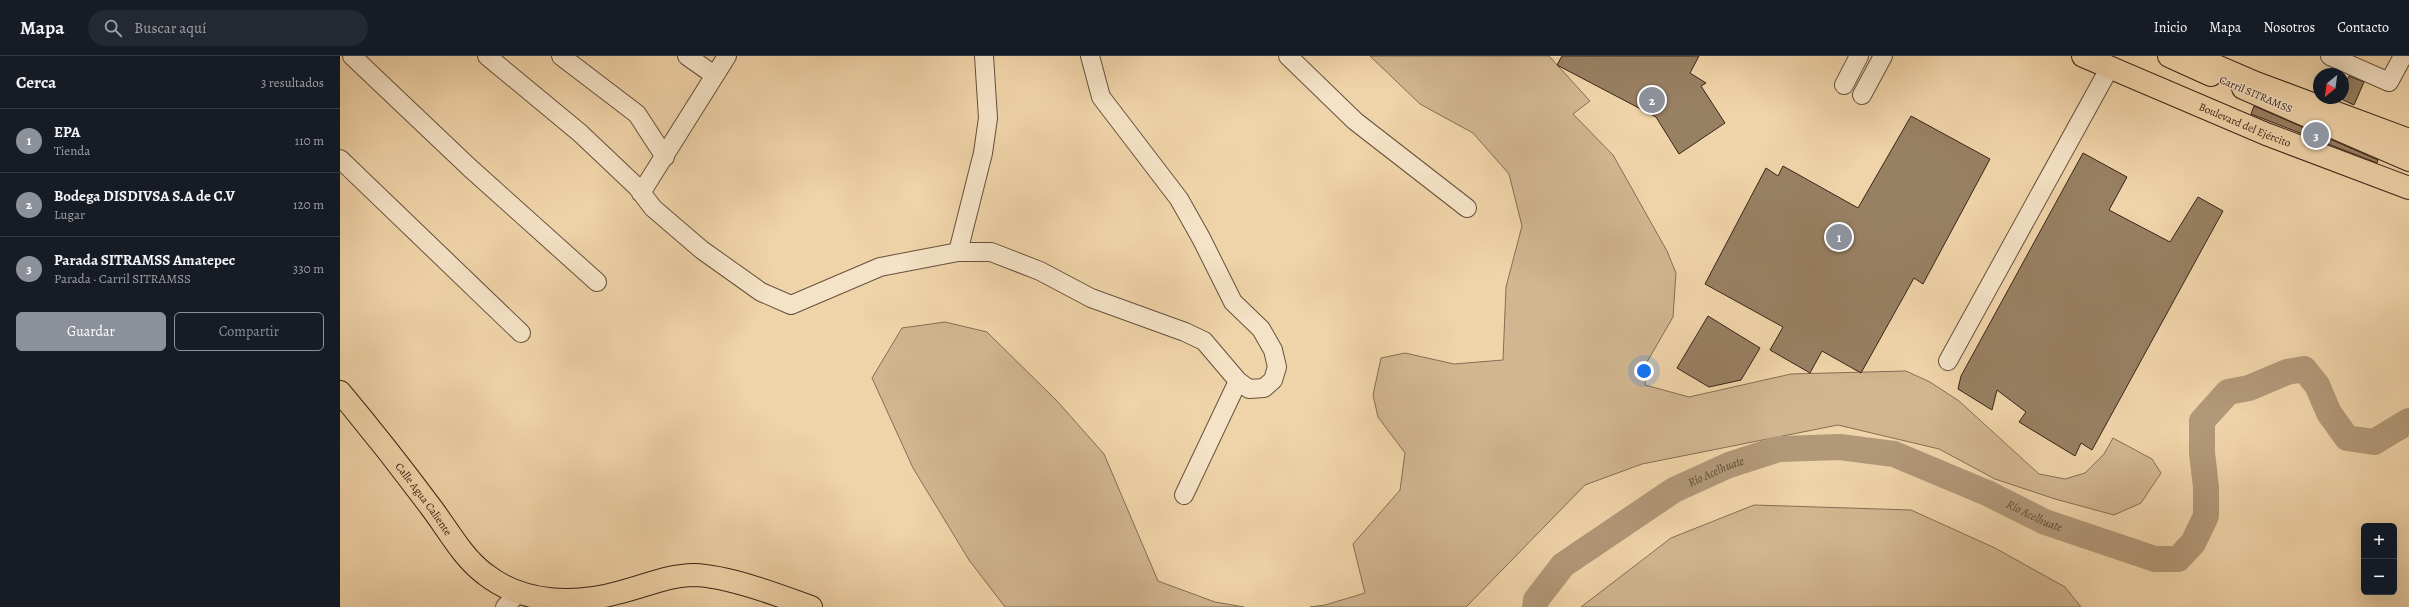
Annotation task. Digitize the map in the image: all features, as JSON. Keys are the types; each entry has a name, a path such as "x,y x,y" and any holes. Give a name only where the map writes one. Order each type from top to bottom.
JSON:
{"main road":[{"name":"Boulevard del Ejército","path":"2083,56 2109,62 2266,134 2409,188"},
{"name":"Carril SITRAMSS","path":"2169,56 2409,160"},
{"path":"2194,56 2256,83 2409,140"},
{"path":"2109,62 2344,158 2409,180"},
{"name":"Calle Agua Caliente","path":"340,392 397,461 469,559 485,574 523,601"},
{"path":"523,601 569,600 599,597 674,577 695,575 717,578 811,607"}],"street":[{"path":"352,56 470,168 597,282"},
{"path":"488,56 580,133 641,193 653,208 702,250 756,289 791,305 880,267 958,252 991,252 1040,271 1091,298 1185,332 1204,341 1238,381 1249,390 1264,388 1273,380 1277,367 1273,350 1262,329 1233,302 1202,238 1179,200 1101,97 1090,56"},
{"path":"561,56 637,114 665,157"},
{"path":"687,56 714,75"},
{"path":"641,193 727,56"},
{"path":"958,252 983,153 988,118 984,56"},
{"path":"1288,56 1355,122 1467,208"},
{"path":"1844,85 1859,56"},
{"path":"1862,96 1883,56"},
{"path":"2330,56 2389,82 2403,56"},
{"path":"1948,361 2109,62"},
{"path":"340,159 521,332"},
{"path":"1184,495 1238,381"}],"shaded area":[{"path":"1370,56 1549,56 1590,101 1573,114 1613,155 1667,251 1676,273 1673,317 1647,362 1645,385 1689,397 1791,374 1906,371 1930,382 1959,401 2039,474 2065,479 2085,473 2104,454 2113,438 2152,459 2161,473 2141,503 2114,515 2055,499 1995,479 1939,449 1838,425 1642,464 1585,485 1466,607 1310,607 1325,605 1365,593 1353,544 1400,490 1405,453 1378,417 1373,395 1381,358 1405,353 1454,364 1503,360 1506,287 1522,226 1509,174 1473,133 1420,104"},
{"path":"945,322 987,332 1058,402 1104,454 1158,581 1215,602 1244,607 1005,607 969,560 913,468 872,378 902,328"},
{"path":"1754,505 1911,510 1995,548 2065,587 2081,607 1581,607 1671,538"}],"building":[{"path":"1562,56 1699,56 1690,73 1706,83 1701,86 1725,123 1679,154 1656,117 1557,65"},
{"path":"2349,76 2364,82 2354,105 2349,103"},
{"path":"2254,106 2378,160 2377,163 2251,114"},
{"path":"1911,116 1990,159 1923,284 1914,278 1861,373 1822,351 1810,373 1770,350 1783,327 1705,284 1766,168 1778,176 1783,166 1858,208"},
{"path":"2083,153 2127,177 2109,210 2170,242 2198,197 2223,211 2092,450 2081,443 2075,456 2019,422 2026,412 1997,390 1992,410 1958,389 1961,376"},
{"path":"1708,316 1760,348 1741,380 1709,387 1677,368"}],"waterway":[{"name":"Río Acelhuate","path":"1535,607 1536,600 1563,565 1674,490 1729,465 1779,449 1840,447 1894,454 1987,493 2045,522 2155,559 2178,559 2193,543 2206,516 2206,487 2202,453 2202,421 2228,392 2249,388 2287,372 2304,369 2317,385 2329,413 2347,438 2374,442 2409,421"}],"place":[{"name":"Bodega DISDIVSA S.A de C.V","path":"1652,100"},
{"name":"Parada SITRAMSS Amatepec","path":"2316,135"},
{"name":"EPA","path":"1839,237"}]}
